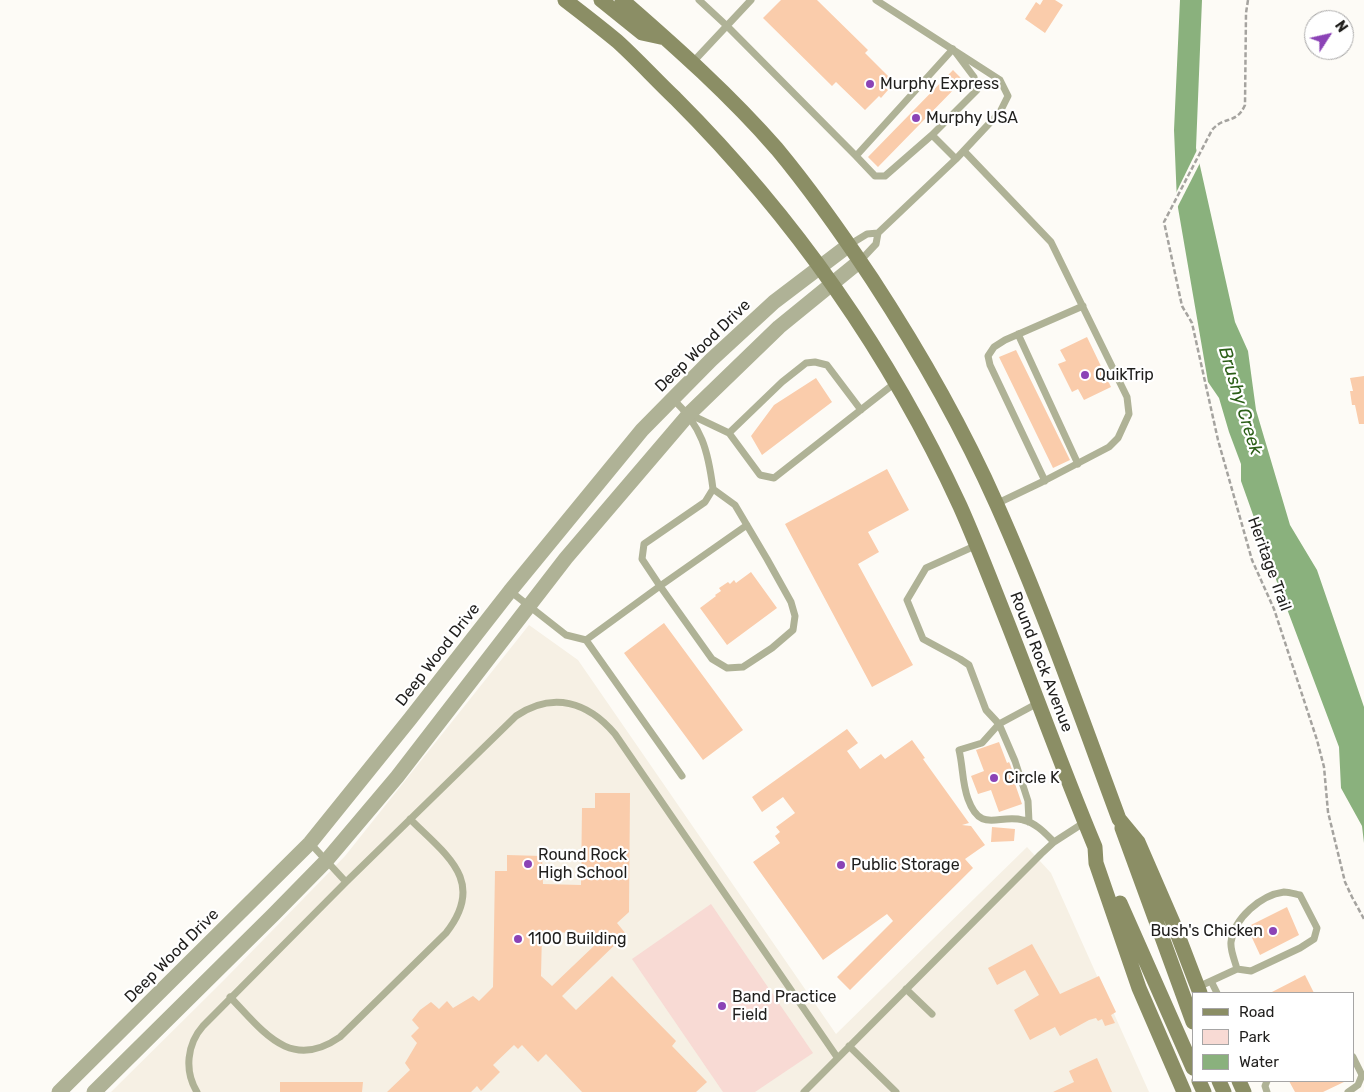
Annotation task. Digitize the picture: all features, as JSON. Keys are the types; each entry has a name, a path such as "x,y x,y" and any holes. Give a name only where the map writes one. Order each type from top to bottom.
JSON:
{"main road":[{"name":"Round Rock Avenue","path":"565,0 616,41 696,120 773,205 832,283 895,383 946,477 977,545 1095,847 1096,863 1139,988 1184,1092"},
{"path":"601,0 642,33 666,39"},
{"name":"Round Rock Avenue","path":"622,0 692,63 776,148 809,189 849,245 905,330 969,446 996,504 1036,602 1119,819 1138,842 1203,987"},
{"path":"1119,819 1192,1019"},
{"path":"1095,847 1192,1066"}],"street":[{"name":"Deep Wood Drive","path":"60,1092 310,842 410,719 510,591 642,430 711,360 774,302 849,245"},
{"path":"94,1092 326,861 397,777 566,558 689,414 779,327 860,261"}],"lane":[{"path":"698,0 727,26 875,176 885,176 932,135 977,90 974,77 953,49"},
{"path":"692,63 751,0"},
{"path":"860,261 876,244 878,233 964,151 1000,112 1008,96 1000,80 876,0"},
{"path":"856,156 953,49"},
{"path":"932,135 956,159"},
{"path":"964,151 1052,242 1128,397 1129,414 1118,438 1109,447 1045,481 996,504"},
{"path":"849,245 867,234 878,233"},
{"path":"1045,481 990,365 988,356 994,347 1005,340 1083,306"},
{"path":"1018,334 1078,464"},
{"path":"729,433 782,382 806,363 815,362 827,365 861,410"},
{"path":"689,414 729,433 760,474 774,478 895,383"},
{"path":"673,398 689,414 704,444 710,464 713,489 705,502 644,544 642,558 712,659 727,668 743,667 772,648 793,630 795,616 790,602 736,505 713,489"},
{"path":"586,640 747,524"},
{"path":"977,545 926,568 907,600 923,639 969,666 986,710 999,724 1015,760 1028,801 1029,822"},
{"path":"510,591 566,635 586,640 682,776"},
{"path":"197,1092 191,1077 189,1058 194,1039 203,1026 346,882 516,716 524,710 541,703 551,702 583,707 605,722 615,734 837,1057"},
{"path":"1038,703 999,724 982,742 959,750 964,767 963,778 968,800 978,816 986,822 1021,819 1041,830 1054,842"},
{"path":"230,997 274,1041 289,1049 316,1049 340,1037 446,933 457,916 462,901 464,892 462,878 448,857 410,819"},
{"path":"804,1092 1054,842 1084,822"},
{"path":"310,842 346,882"},
{"path":"1203,987 1237,969 1251,971 1314,940 1317,928 1300,895 1285,892 1250,908 1236,926 1230,944 1237,969"},
{"path":"1203,987 1215,992"},
{"path":"906,989 932,1014"},
{"path":"849,1046 896,1092"},
{"path":"1348,1092 1358,1085 1362,1075 1354,1059"}],"path":[{"name":"Heritage Trail","path":"1248,0 1246,12 1245,105 1241,114 1234,119 1223,120 1217,123 1212,130 1164,222 1182,306 1192,323 1218,440 1252,560 1274,609 1317,740 1324,767 1328,812 1345,882 1364,919"}],"shaded area":[{"name":"Round Rock High School","path":"529,625 578,660 836,1034 1027,847 1051,873 1149,1092 111,1092 345,856"}],"green space":[{"name":"Band Practice Field","path":"711,904 813,1053 755,1092 723,1092 632,959"}],"water":[{"name":"Brushy Creek","path":"1180,0 1202,0 1196,148 1235,322 1248,351 1256,410 1290,525 1317,570 1364,707 1364,843 1362,826 1341,788 1339,747 1241,481 1241,464 1219,398 1208,382 1177,202 1174,130"}],"pier":[{"path":"1198,148 1201,161 1176,210 1175,195"}],"building":[{"path":"781,0 817,0 868,50 865,53 893,81 886,88 888,90 881,98 879,96 865,110 836,82 832,86 763,18"},
{"path":"1043,0 1055,0 1063,5 1045,33 1025,19 1036,2 1040,5"},
{"name":"Murphy USA","path":"953,70 963,80 878,167 868,157"},
{"name":"QuikTrip","path":"1087,337 1111,387 1084,400 1078,389 1072,392 1058,364 1066,361 1060,350"},
{"path":"1016,350 1070,460 1053,468 999,357"},
{"path":"1364,376 1364,424 1359,424 1355,405 1352,405 1350,391 1353,391 1350,378"},
{"path":"816,378 832,402 762,455 751,436 774,405"},
{"path":"887,469 909,510 868,532 879,552 858,564 913,665 872,687 785,524"},
{"path":"751,572 777,608 727,645 700,608 721,591 719,588 728,582 730,584 734,580 736,583"},
{"path":"664,623 743,730 703,760 624,653"},
{"path":"847,729 858,743 847,751 860,769 881,754 885,759 912,740 925,758 923,759 969,823 962,825 971,826 985,845 965,859 973,868 850,990 837,977 893,921 887,914 823,960 753,862 780,843 775,836 780,832 776,827 795,813 783,797 762,812 752,797"},
{"path":"999,742 1007,763 1009,762 1010,764 1022,804 999,812 991,790 978,794 971,776 984,771 976,750"},
{"name":"1100 Building","path":"595,793 630,793 629,912 617,923 626,934 562,996 576,1010 612,976 676,1041 672,1046 707,1082 696,1092 582,1092 546,1054 538,1062 522,1045 518,1049 514,1045 493,1065 500,1072 481,1091 477,1086 471,1092 387,1092 410,1070 405,1063 417,1043 411,1036 419,1028 412,1020 420,1010 431,1002 439,1009 447,1001 453,1008 473,996 479,1001 493,987 495,871 507,871 507,855 542,856 543,884 581,885 582,808 595,808","holes":["542,932 585,933 596,944 552,986 541,976"]},
{"path":"992,827 1015,829 1014,841 991,842"},
{"name":"Bush's Chicken","path":"1287,907 1299,935 1260,955 1247,927"},
{"path":"1032,944 1060,994 1099,976 1116,1012 1111,1015 1115,1023 1105,1026 1102,1019 1098,1021 1096,1018 1060,1036 1055,1027 1030,1040 1014,1010 1039,995 1025,970 997,985 988,968"},
{"path":"1305,975 1314,992 1272,992"},
{"path":"1097,1058 1112,1092 1053,1092 1074,1082 1069,1071"},
{"path":"280,1082 363,1082 362,1092 280,1092"},
{"path":"1290,1082 1344,1082 1323,1092 1295,1092"}],"place":[{"name":"Murphy Express","path":"870,84"},
{"name":"Murphy USA","path":"916,118"},
{"name":"QuikTrip","path":"1085,375"},
{"name":"Circle K","path":"994,778"},
{"name":"Round Rock High School","path":"528,864"},
{"name":"Public Storage","path":"841,865"},
{"name":"Bush's Chicken","path":"1273,931"},
{"name":"1100 Building","path":"518,939"},
{"name":"Band Practice Field","path":"722,1006"}]}
